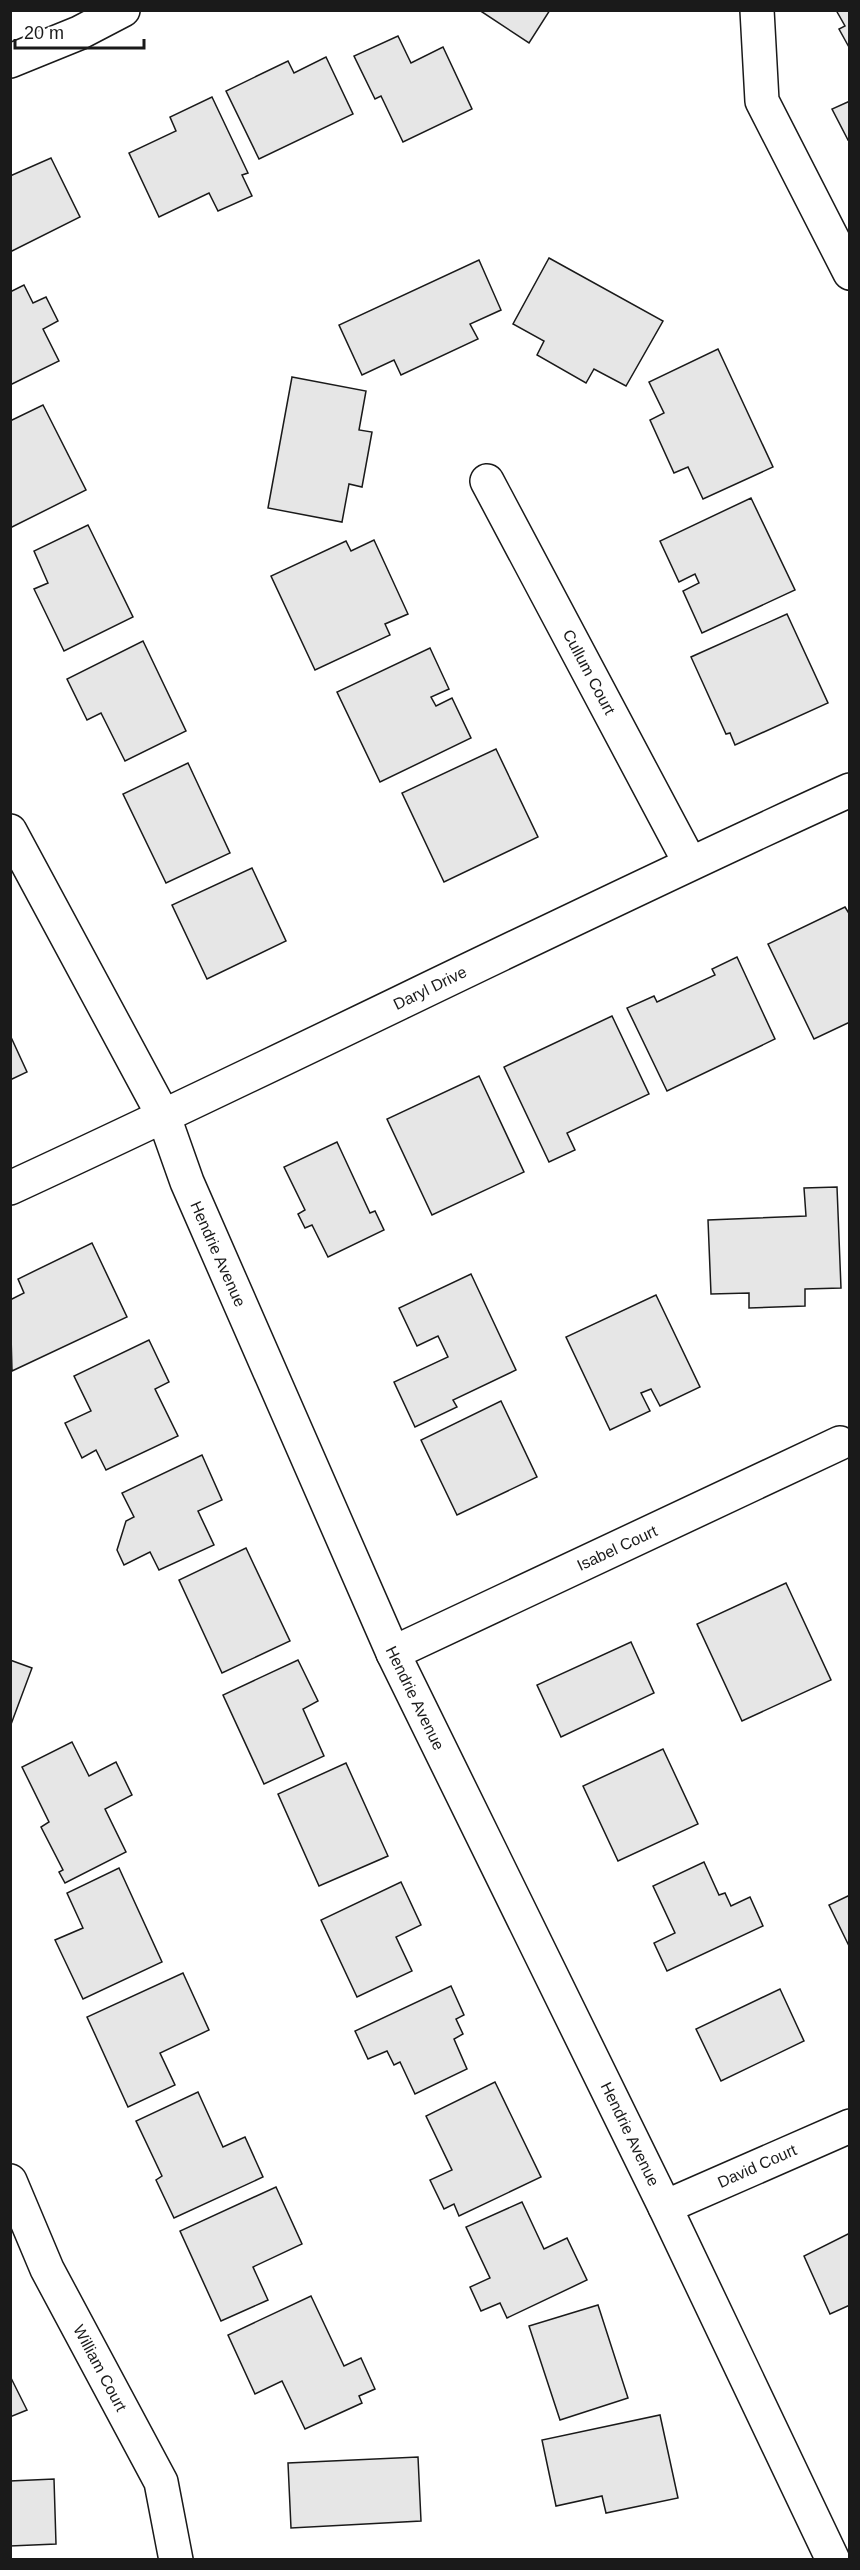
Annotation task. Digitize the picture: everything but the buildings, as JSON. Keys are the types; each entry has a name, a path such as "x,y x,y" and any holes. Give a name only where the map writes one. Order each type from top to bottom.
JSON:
{"street":[{"path":"10,61 79,33 123,10"},
{"path":"757,10 762,101 849,273"},
{"name":"Cullum Court","path":"488,481 690,862"},
{"name":"Daryl Drive","path":"10,1188 164,1117 690,862 849,790"},
{"name":"Hendrie Avenue","path":"10,831 164,1117 187,1182 393,1653 665,2207 833,2559"},
{"name":"Isabel Court","path":"393,1653 840,1443"},
{"name":"David Court","path":"665,2207 849,2126"},
{"name":"William Court","path":"10,2181 47,2269 161,2482 176,2559"}]}
